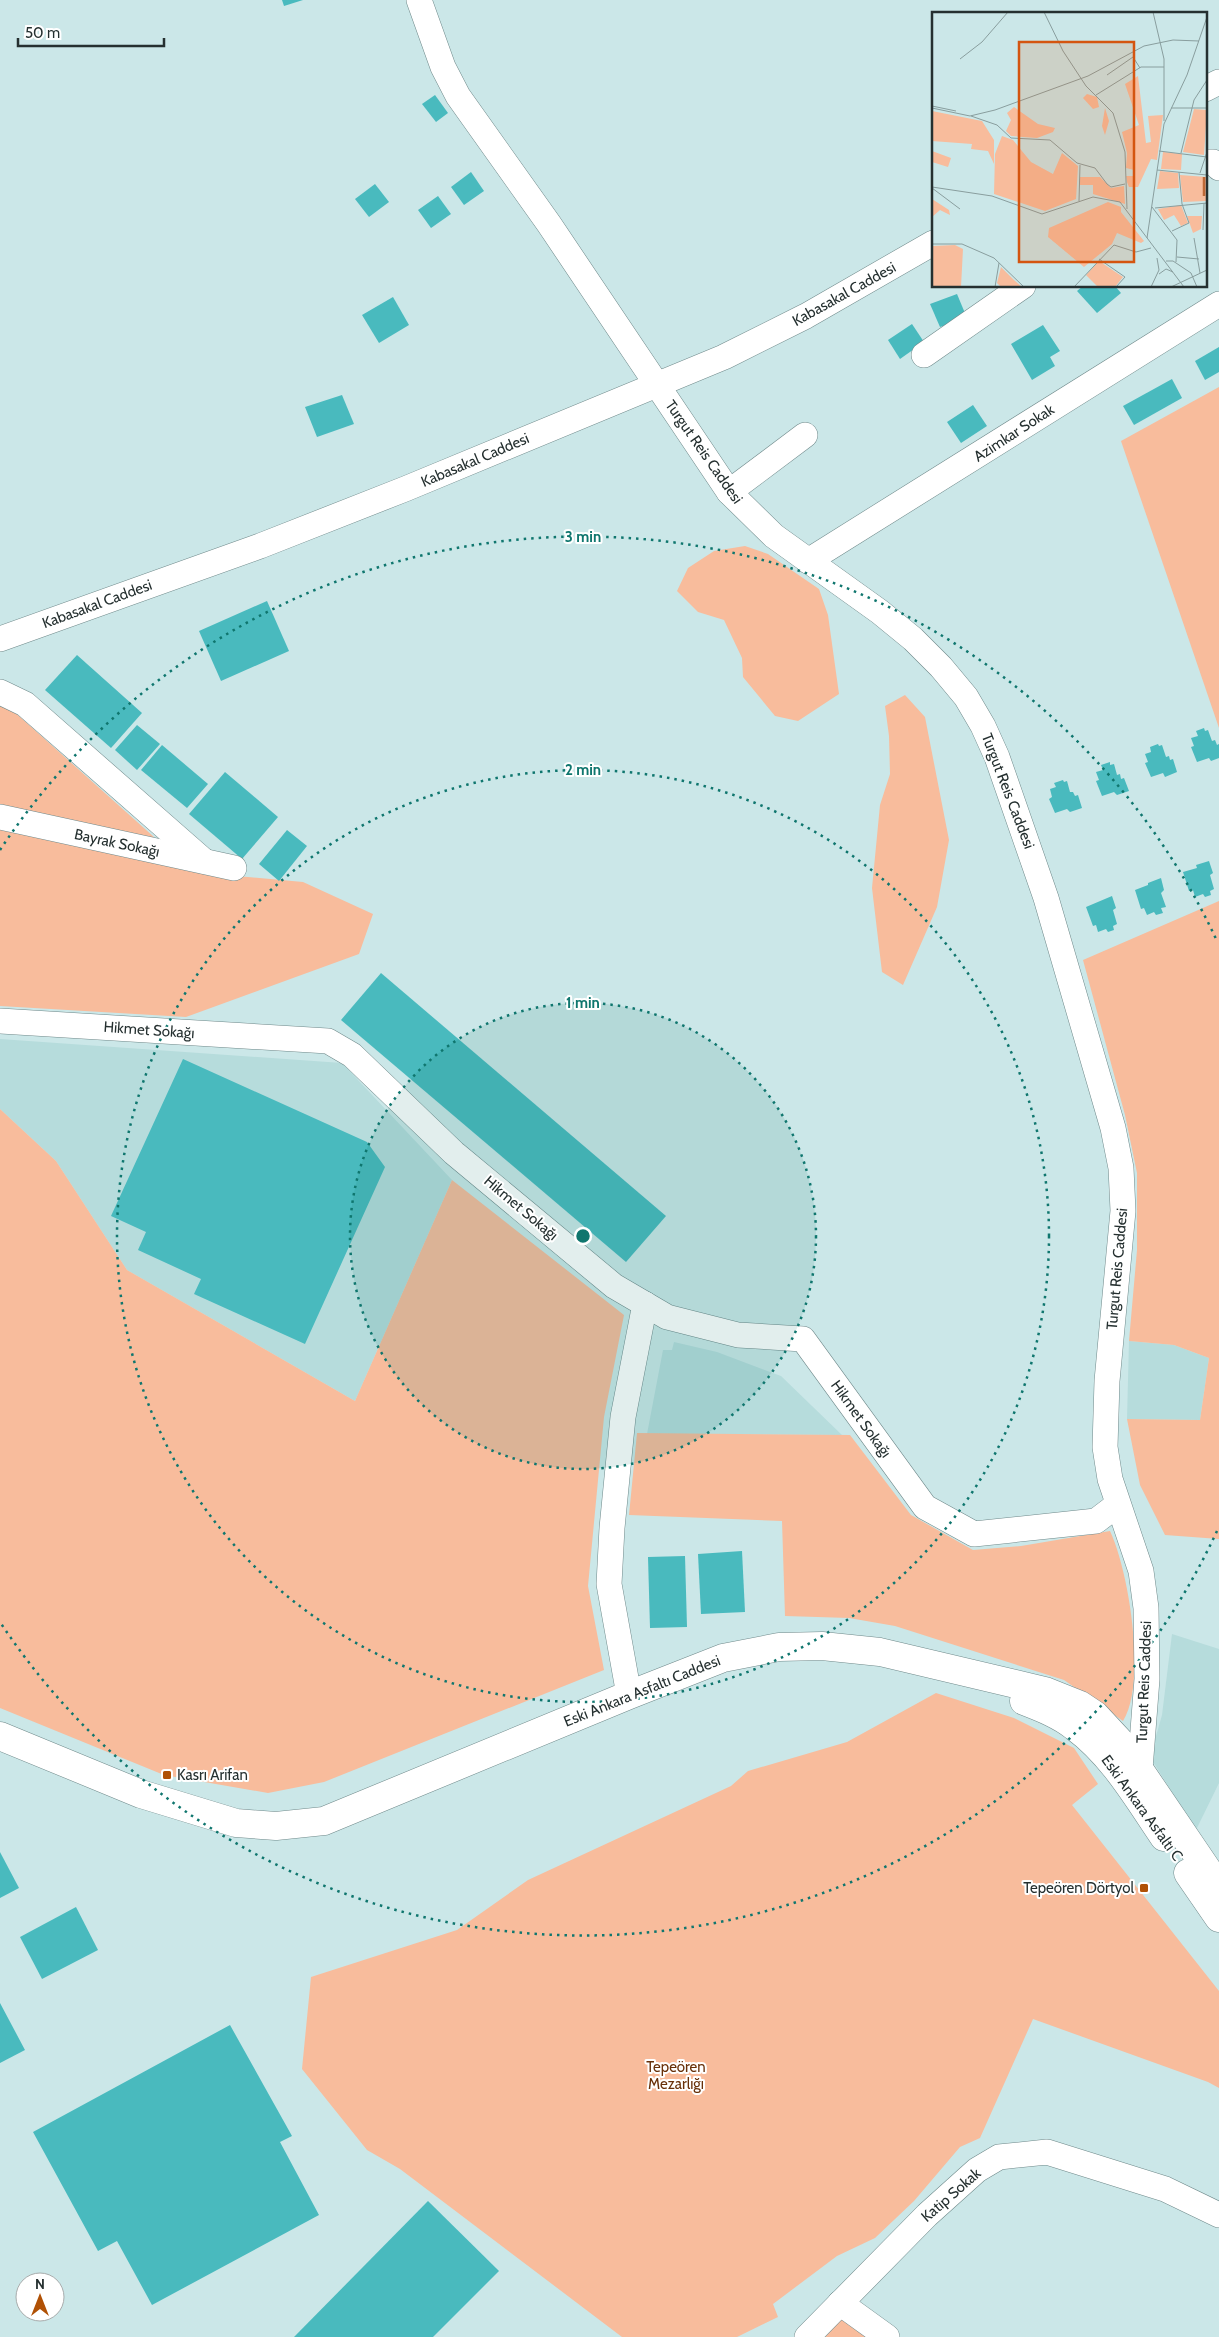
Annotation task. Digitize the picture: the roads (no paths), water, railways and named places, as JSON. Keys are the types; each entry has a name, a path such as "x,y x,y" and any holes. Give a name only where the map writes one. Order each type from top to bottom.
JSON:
{"main road":[{"name":"Eski Ankara Asfaltı Caddesi","path":"0,1736 141,1794 236,1823 276,1826 324,1821 723,1658 779,1647 822,1646 880,1652 1045,1691 1080,1705 1096,1715 1109,1728 1140,1769 1219,1887"},
{"name":"Eski Ankara Asfaltı C","path":"940,1666 1053,1713 1076,1727 1112,1762 1219,1918"}],"street":[{"name":"Turgut Reis Caddesi","path":"419,0 443,67 458,96 544,217 729,492 774,536 880,612 913,639 941,667 966,697 983,726 996,757 1046,898 1110,1119 1120,1168 1124,1211 1122,1246 1104,1418 1108,1471 1117,1505 1141,1571 1146,1608 1147,1679 1140,1769"},
{"path":"1206,88 1219,82"},
{"path":"1206,162 1213,162 1219,168"},
{"name":"Kabasakal Caddesi","path":"0,639 278,539 405,489 724,357 806,316 932,244"},
{"path":"924,355 1020,288"},
{"name":"Azimkar Sokak","path":"808,562 1219,304"},
{"path":"729,492 804,435"},
{"path":"0,692 25,704 204,862"},
{"name":"Bayrak Sokağı","path":"0,817 234,868"},
{"name":"Hikmet Sokağı","path":"0,1021 328,1041 352,1055 454,1153 614,1286 667,1318 738,1335 803,1339 925,1508 974,1534 1096,1521 1117,1505"},
{"path":"629,1695 609,1576 623,1418 645,1304"},
{"name":"Katip Sokak","path":"807,2337 927,2215 977,2170 999,2157 1047,2152 1165,2189 1219,2215"},
{"path":"840,2303 887,2337"}],"place":[{"name":"Kasrı Arifan","path":"167,1775"},
{"name":"Tepeören Dörtyol","path":"1144,1888"}],"park label":[{"name":"Tepeören Mezarlığı","path":"676,2076"}]}
